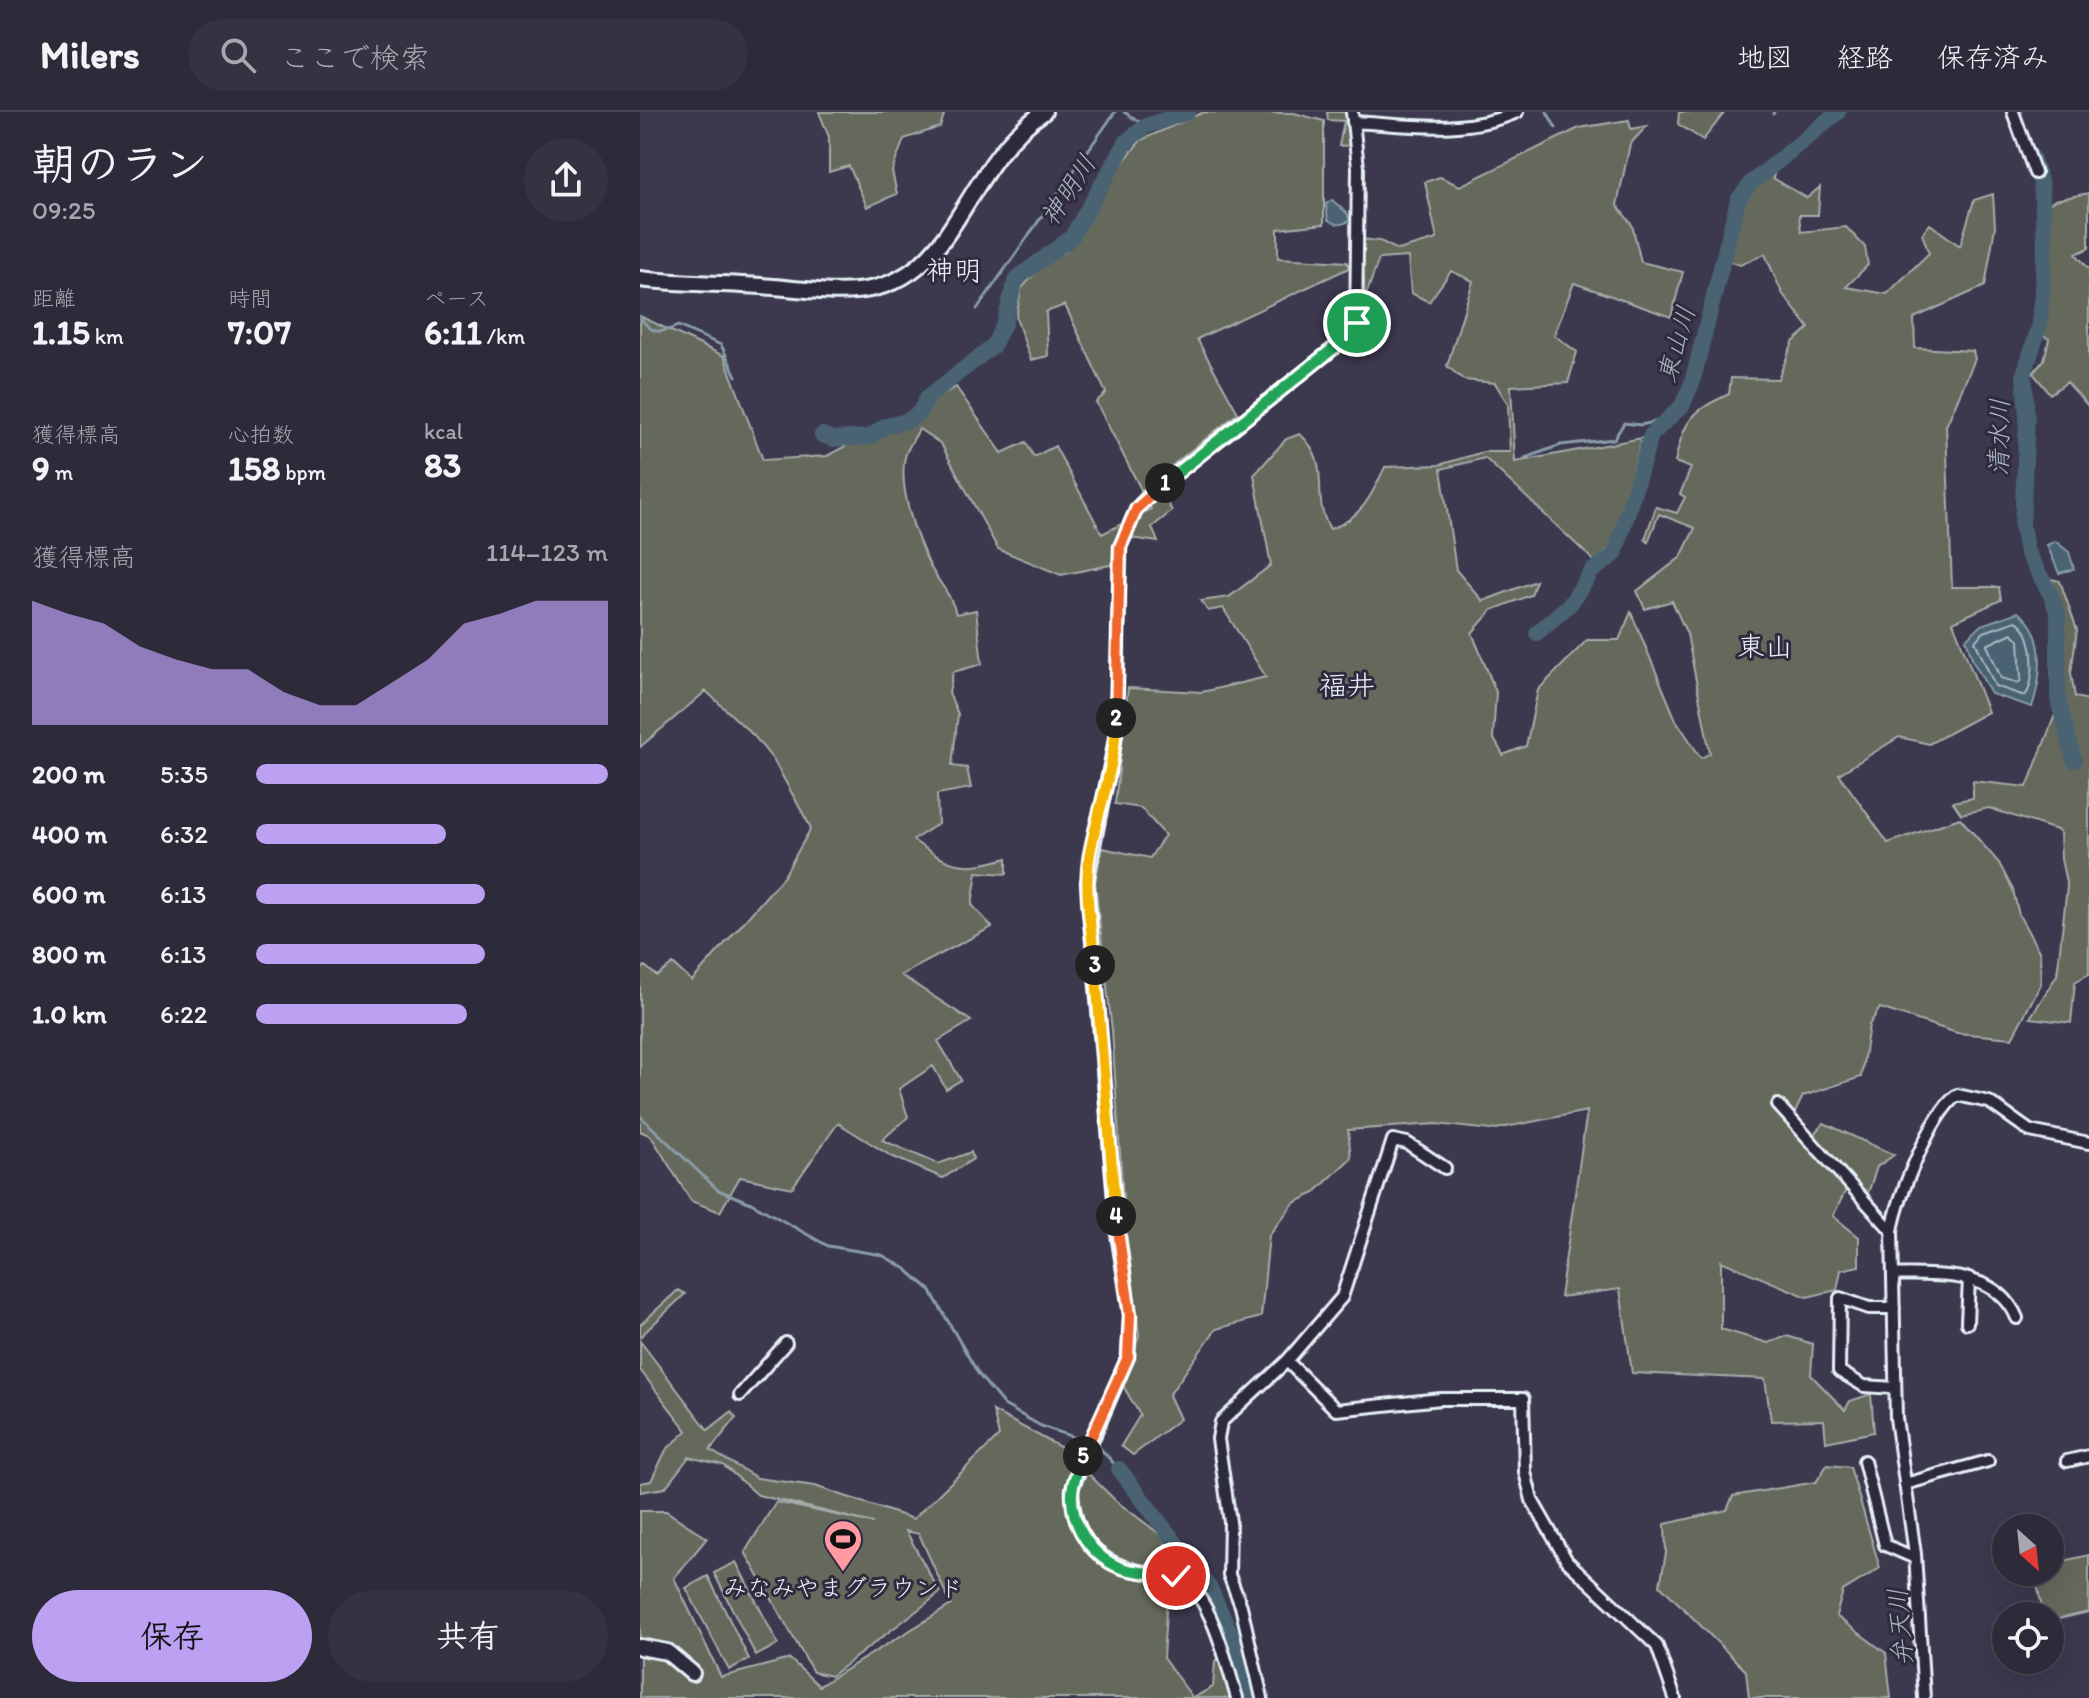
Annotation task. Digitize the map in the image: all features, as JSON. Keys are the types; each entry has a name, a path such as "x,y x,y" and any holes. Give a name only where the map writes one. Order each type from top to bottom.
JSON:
{"street":[{"path":"640,279 844,294 891,284 929,257 1000,149 1021,128 1044,112"},
{"path":"1237,1698 1208,1615 1186,1582 1176,1576 1125,1569 1103,1560 1085,1538 1073,1512 1072,1489 1128,1357 1130,1338 1117,1235 1087,882 1116,734 1120,547 1137,508 1149,495 1344,340 1356,326 1358,167 1353,117 1462,127 1488,124 1517,112"},
{"path":"2013,112 2035,173"},
{"path":"1924,1698 1915,1558 1895,1388 1892,1231 1899,1197 1917,1159 1957,1095 1989,1102 2030,1131 2089,1143"},
{"path":"1778,1105 1892,1231"},
{"path":"1262,1698 1241,1606 1229,1575 1229,1500 1218,1439 1221,1422 1287,1361 1342,1297 1393,1140 1407,1143 1445,1168"},
{"path":"1893,1274 1969,1278 1983,1282 2012,1307 2017,1318"},
{"path":"1967,1323 1969,1278"},
{"path":"1894,1308 1869,1308 1840,1298 1839,1371 1864,1386 1895,1388"},
{"path":"740,1395 786,1343"},
{"path":"1287,1361 1336,1410 1441,1399 1523,1399 1525,1472 1532,1500 1567,1561 1657,1646 1675,1698"},
{"path":"2067,1461 2089,1456"},
{"path":"1864,1461 1885,1545 1915,1558"},
{"path":"1905,1484 1988,1461"},
{"path":"640,1647 667,1652 692,1673"}],"green space":[{"path":"819,112 945,112 940,127 904,139 892,171 897,194 867,207 849,166 829,172 829,137"},
{"path":"1204,112 1294,113 1324,121 1324,224 1278,229 1278,258 1347,262 1349,268 1197,339 1238,413 1155,479 1172,511 1152,527 1158,542 1131,538 1110,565 1061,575 998,549 941,444 919,429 905,457 906,498 919,542 956,614 976,610 982,664 953,672 949,693 958,714 952,766 967,768 971,788 937,794 938,824 913,840 937,856 957,864 979,864 1007,858 1007,874 977,872 972,905 992,927 901,975 971,1021 938,1041 961,1080 946,1089 933,1066 899,1089 908,1117 882,1140 938,1164 971,1152 973,1159 943,1178 891,1156 838,1123 792,1188 740,1177 720,1212 691,1201 651,1136 640,1131 640,971 645,966 657,976 673,964 692,981 784,876 811,828 774,761 754,736 706,691 640,747 640,316 724,356 763,460 827,456 956,387 1002,453 1026,442 1034,457 1055,446 1102,534 1151,509 1096,402 1106,393 1065,305 1046,312 1048,356 1031,360 1016,318 1021,289 1045,262 1065,252 1113,174 1141,140"},
{"path":"1327,112 1352,112 1356,145 1339,146 1344,121 1328,120"},
{"path":"1679,112 1725,112 1703,140 1678,124"},
{"path":"1629,120 1631,129 1647,126 1630,144 1617,205 1632,225 1641,262 1683,272 1671,317 1574,283 1554,335 1577,352 1568,383 1511,386 1515,462 1642,438 1612,547 1594,561 1485,458 1441,469 1456,570 1483,601 1536,581 1531,595 1492,610 1472,633 1496,692 1493,737 1503,755 1526,746 1538,690 1587,640 1619,640 1631,612 1676,720 1701,758 1710,753 1687,634 1672,601 1645,609 1637,591 1681,557 1695,528 1659,514 1648,542 1645,539 1656,507 1677,513 1685,497 1680,494 1691,468 1675,462 1691,419 1705,406 1729,394 1731,378 1778,379 1793,342 1809,328 1782,293 1765,254 1740,265 1726,260 1723,255 1741,206 1754,187 1776,168 1773,178 1807,198 1820,187 1818,215 1799,215 1801,232 1846,227 1865,247 1868,265 1846,287 1887,294 1929,253 1922,234 1930,224 1960,246 1974,200 1993,194 1995,227 1985,286 1914,318 1915,348 1973,351 1975,359 1946,426 1952,587 1999,587 2001,600 1953,622 1988,712 1929,744 1899,737 1839,774 1888,843 1960,818 1999,863 2013,890 2019,915 2040,953 2041,984 2012,1038 1957,1033 1880,1008 1869,1025 1861,1077 1803,1096 1790,1123 1808,1140 1824,1123 1894,1155 1877,1167 1867,1196 1848,1186 1833,1216 1859,1237 1859,1266 1841,1270 1837,1290 1807,1297 1721,1261 1721,1329 1768,1343 1787,1336 1813,1344 1811,1375 1845,1410 1850,1401 1871,1394 1874,1432 1826,1442 1824,1420 1771,1421 1765,1379 1632,1373 1620,1289 1560,1297 1587,1111 1491,1130 1436,1124 1348,1130 1351,1158 1313,1194 1294,1203 1269,1235 1261,1317 1216,1329 1169,1395 1180,1419 1133,1455 1121,1446 1140,1415 1122,1384 1139,1336 1124,1215 1112,1031 1095,882 1102,848 1150,858 1165,835 1141,808 1115,804 1128,688 1202,692 1266,677 1223,608 1208,611 1201,601 1229,597 1271,565 1254,475 1286,439 1300,434 1316,457 1321,504 1330,529 1358,512 1385,467 1439,465 1483,452 1510,452 1508,404 1495,383 1464,380 1447,366 1473,281 1451,271 1429,302 1411,293 1408,257 1379,259 1365,298 1361,239 1380,241 1398,250 1437,239 1425,182 1440,177 1460,186 1579,128"},
{"path":"2089,193 2089,248 2076,254 2089,269 2089,407 2067,382 2050,394 2033,373 2044,360 2049,339 2040,334 2047,244 2046,206 2055,200"},
{"path":"2051,579 2060,581 2077,630 2071,673 2075,697 2089,700 2089,974 2075,982 2071,1023 2030,1018 2057,975 2067,887 2061,859 2060,831 1989,808 1961,814 1953,802 1973,798 1973,781 2027,787 2065,689 2063,615"},
{"path":"678,1290 685,1294 640,1337 640,1325"},
{"path":"640,1341 708,1430 731,1412 736,1418 710,1450 757,1478 815,1486 913,1519 999,1436 993,1411 1062,1448 1116,1501 1165,1538 1168,1582 1163,1658 1193,1698 640,1698 640,1511 666,1511 707,1538 674,1578 721,1677 790,1659 819,1686 951,1605 919,1534 906,1531 940,1593 831,1676 813,1672 745,1552 776,1502 873,1523 758,1495 723,1465 689,1457 665,1488 640,1492 640,1483 651,1481 666,1450 687,1431 640,1370"},
{"path":"1827,1465 1850,1467 1880,1568 1843,1591 1836,1616 1886,1653 1891,1698 1749,1698 1746,1671 1660,1585 1666,1553 1665,1524 1727,1510 1733,1496 1816,1482"},
{"path":"2089,1555 2089,1612 2064,1618 2064,1602 2041,1602 2037,1586 2064,1586 2064,1561"},
{"path":"736,1562 778,1644 756,1656 714,1573"},
{"path":"708,1576 749,1659 729,1670 686,1588"},
{"path":"1220,1657 1232,1698 1193,1698 1213,1687 1215,1661"}],"water":[{"path":"1332,200 1347,213 1350,220 1339,224 1328,220 1326,204"},
{"path":"2055,541 2069,552 2074,569 2059,573 2047,545"},
{"path":"2018,612 2034,631 2040,656 2032,707 1991,694 1973,661 1966,639 1981,625"}],"waterway":[{"path":"977,309 1115,112"},
{"path":"1124,112 1146,126"},
{"name":"神明川","path":"822,435 833,439 870,437 885,426 907,421 919,413 928,397 993,346 1004,324 1016,279 1071,238 1127,141 1146,126 1188,112"},
{"path":"1547,112 1556,128"},
{"name":"東山川","path":"1537,633 1570,604 1592,571 1615,554 1651,435 1682,406 1692,383 1738,200 1751,183 1838,112"},
{"name":"清水川","path":"2032,157 2041,184 2045,244 2040,324 2024,374 2027,418 2022,526 2027,552 2052,597 2058,615 2058,699 2074,760"},
{"path":"640,317 656,331 678,326 721,345 736,376"},
{"path":"1525,458 1561,445 1614,439 1624,423 1641,425 1663,420"},
{"path":"640,1116 718,1190 751,1203 828,1246 882,1255 906,1269 930,1290 979,1375 1004,1405 1041,1426 1097,1445 1119,1469"},
{"path":"1119,1469 1209,1587 1230,1632 1251,1698"}],"place":[{"name":"みなみやまグラウンド","path":"843,1573"}],"district":[{"name":"神明","path":"954,270"},
{"name":"東山","path":"1765,646"},
{"name":"福井","path":"1347,685"}],"route":[{"path":"1176,1576 1125,1569 1103,1560 1085,1538 1073,1512 1072,1489 1128,1357 1130,1338 1130,1315 1117,1235 1087,882 1089,858 1111,771 1116,734 1120,547 1137,508 1149,495 1344,340 1357,323"}],"water label":[{"name":"弁天川","path":"1900,1627"}]}
